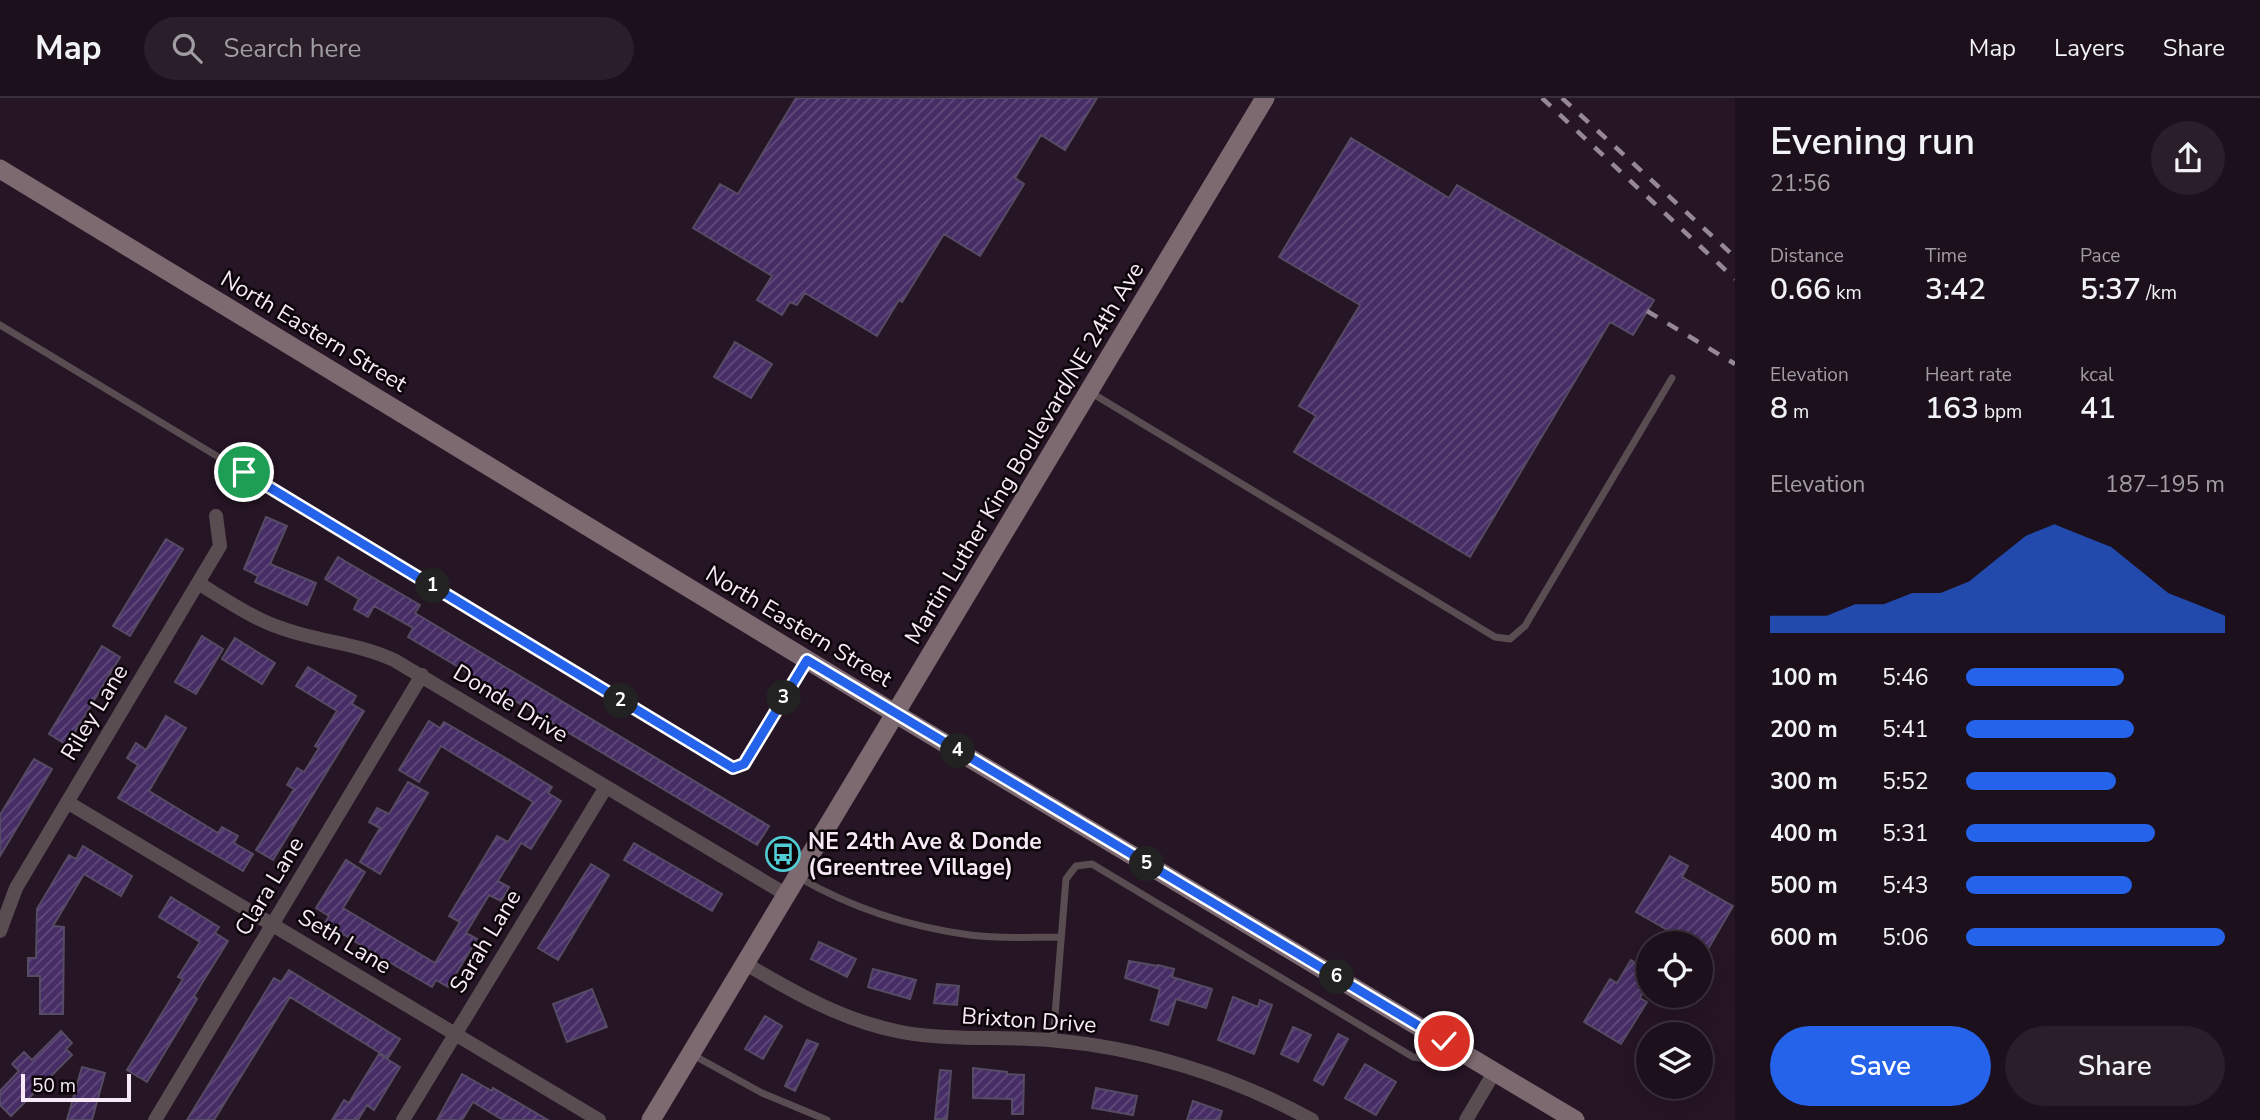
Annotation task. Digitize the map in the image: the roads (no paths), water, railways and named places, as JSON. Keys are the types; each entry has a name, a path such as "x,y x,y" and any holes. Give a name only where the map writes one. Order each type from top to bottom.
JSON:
{"main road":[{"name":"Martin Luther King Boulevard/NE 24th Ave","path":"652,1120 1265,98"},
{"name":"North Eastern Street","path":"0,169 896,714 1575,1120"}],"street":[{"name":"Riley Lane","path":"0,930 16,888 220,546 216,516"},
{"name":"Donde Drive","path":"198,583 271,625 371,650 422,675 787,895"},
{"name":"Clara Lane","path":"155,1120 422,675"},
{"name":"Sarah Lane","path":"403,1120 606,787"},
{"name":"Seth Lane","path":"67,802 599,1120"},
{"name":"Brixton Drive","path":"746,964 830,1010 899,1031 929,1036 1053,1040 1117,1049 1185,1066 1251,1090 1312,1120"},
{"path":"1466,1120 1495,1071"}],"lane":[{"path":"0,324 733,768 744,764 807,660"},
{"path":"1090,392 1495,637 1510,639 1525,626 1671,378"},
{"path":"1053,1040 1066,879 1076,866 1092,864 1413,1057 1426,1059 1436,1053 1444,1041"},
{"path":"798,876 822,891 893,918 970,935 1061,937"},
{"path":"691,1054 762,1093 827,1120"}],"railway":[{"path":"1542,98 1735,279"},
{"path":"1562,98 1735,257"},
{"path":"1647,311 1735,364"}],"place":[{"name":"NE 24th Ave & Donde (Greentree Village)","path":"783,854"}]}
